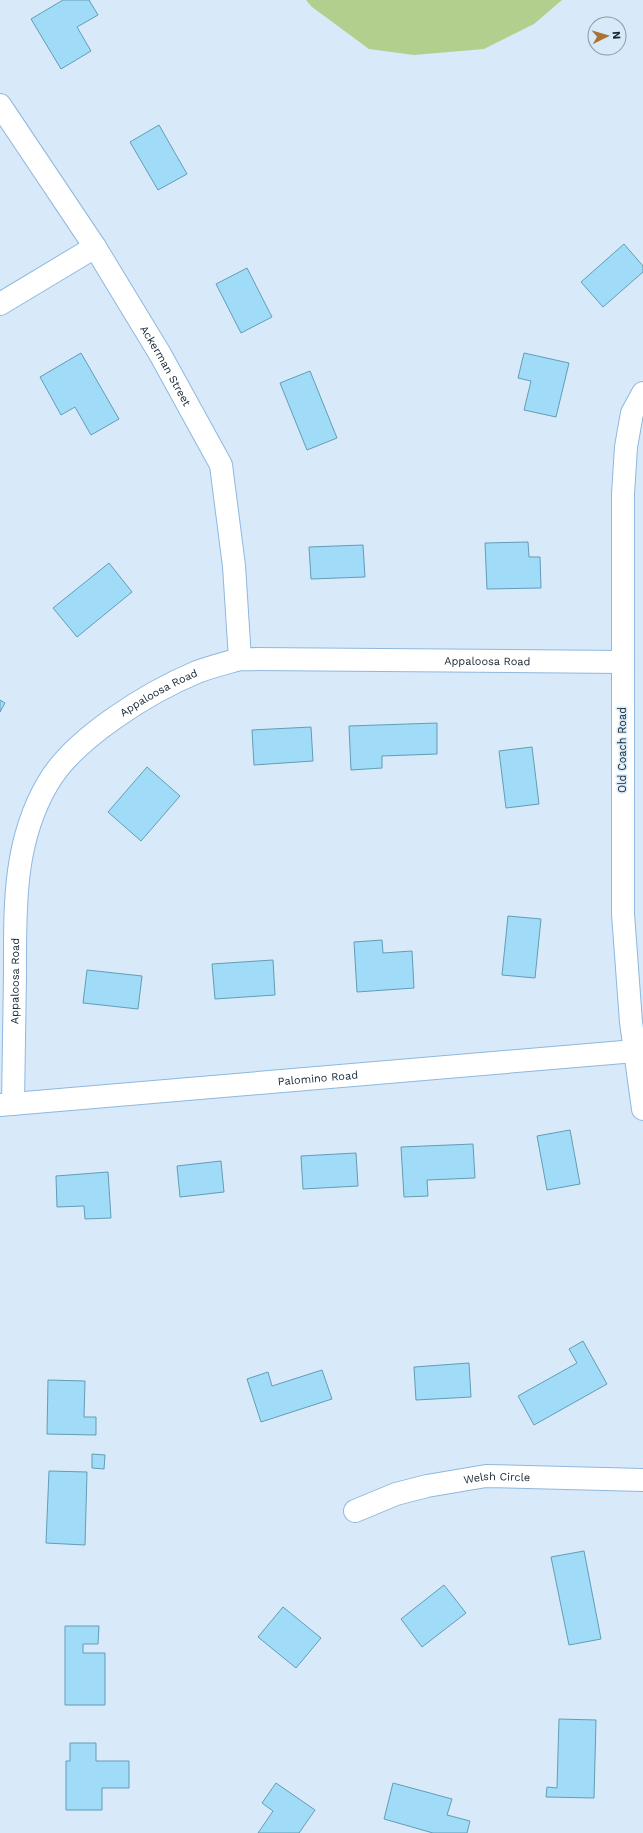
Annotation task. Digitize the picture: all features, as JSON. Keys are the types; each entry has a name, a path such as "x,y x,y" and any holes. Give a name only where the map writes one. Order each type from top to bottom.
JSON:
{"street":[{"name":"Ackerman Street","path":"0,105 95,247 160,354 221,465 234,566 240,659"},
{"path":"0,304 95,247"},
{"name":"Old Coach Road","path":"643,393 632,413 626,447 623,494 623,914 628,986 643,1109"},
{"name":"Appaloosa Road","path":"7,1105 15,898 20,855 32,816 48,782 67,759 90,737 154,693 197,672 240,659 623,662"},
{"name":"Palomino Road","path":"7,1105 635,1051"},
{"name":"Welsh Circle","path":"355,1511 396,1494 427,1486 479,1477 643,1480"}],"green space":[{"path":"306,0 562,0 534,24 484,49 414,55 369,49 312,7"}],"building":[{"path":"63,0 89,0 98,15 77,27 91,51 61,69 31,19"},
{"path":"159,125 187,174 158,190 130,142"},
{"path":"624,244 643,266 643,272 603,307 581,282"},
{"path":"247,268 272,317 241,333 216,284"},
{"path":"81,353 119,419 91,435 75,407 61,415 40,377"},
{"path":"524,353 569,363 556,417 524,410 531,381 518,378"},
{"path":"310,371 337,438 307,450 280,383"},
{"path":"528,542 529,557 540,557 541,588 487,589 485,543"},
{"path":"363,545 365,577 311,579 309,547"},
{"path":"109,563 132,592 77,637 53,608"},
{"path":"0,700 5,703 0,712"},
{"path":"437,723 437,754 382,756 382,768 351,770 349,726"},
{"path":"311,727 313,761 254,765 252,730"},
{"path":"532,747 539,804 506,808 499,751"},
{"path":"147,767 180,796 141,841 108,812"},
{"path":"508,916 541,919 535,978 502,975"},
{"path":"382,940 383,953 412,951 414,988 357,992 354,942"},
{"path":"273,960 275,995 215,999 212,964"},
{"path":"87,970 142,976 138,1009 83,1003"},
{"path":"570,1130 580,1184 547,1190 537,1136"},
{"path":"473,1144 475,1178 427,1180 428,1196 404,1197 401,1147"},
{"path":"356,1153 358,1186 303,1189 301,1156"},
{"path":"221,1161 224,1192 180,1197 177,1166"},
{"path":"108,1172 111,1218 85,1219 84,1206 57,1207 56,1176"},
{"path":"583,1341 607,1384 534,1425 518,1396 577,1363 569,1349"},
{"path":"469,1363 471,1397 416,1400 414,1367"},
{"path":"322,1370 332,1399 261,1422 247,1379 268,1372 272,1386"},
{"path":"48,1380 85,1381 84,1417 96,1417 96,1435 47,1434"},
{"path":"92,1454 105,1455 104,1469 92,1468"},
{"path":"49,1471 87,1472 85,1545 46,1543"},
{"path":"584,1551 601,1639 569,1645 551,1557"},
{"path":"444,1585 466,1613 422,1647 401,1619"},
{"path":"283,1607 321,1638 296,1668 258,1637"},
{"path":"65,1626 99,1626 98,1644 83,1644 83,1653 105,1653 105,1705 65,1705"},
{"path":"559,1719 596,1720 594,1798 546,1797 547,1787 557,1788"},
{"path":"70,1743 96,1743 96,1761 129,1761 129,1788 102,1788 102,1810 66,1810 66,1761 70,1761"},
{"path":"276,1783 315,1810 299,1833 258,1833 273,1811 262,1803"},
{"path":"393,1783 452,1799 447,1815 470,1821 467,1833 433,1833 384,1819"}]}
